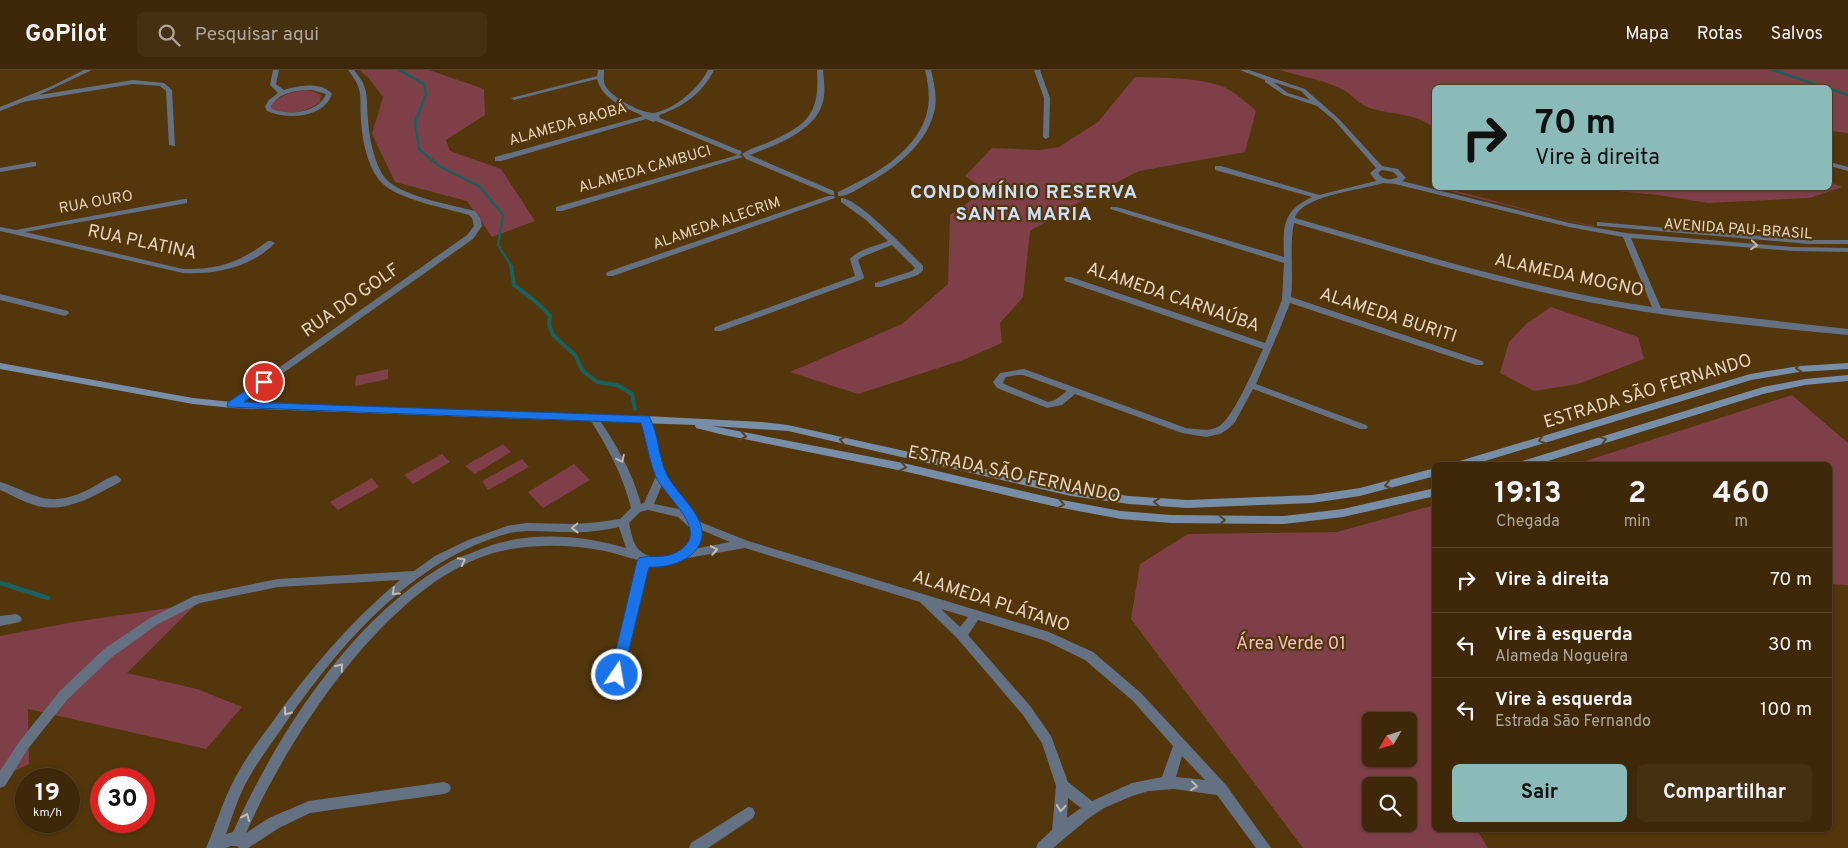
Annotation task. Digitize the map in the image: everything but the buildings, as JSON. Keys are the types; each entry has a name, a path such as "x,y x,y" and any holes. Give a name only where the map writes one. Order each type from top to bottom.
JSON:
{"main road":[{"name":"ESTRADA SÃO FERNANDO","path":"0,366 166,396 232,405 679,420 788,428 1070,492 1129,500 1211,504 1312,499 1360,492 1432,473"},
{"name":"ESTRADA SÃO FERNANDO","path":"1470,462 1750,377 1802,368 1848,366"},
{"name":"ESTRADA SÃO FERNANDO","path":"1533,462 1727,401 1790,384 1819,379 1848,378"},
{"name":"ESTRADA SÃO FERNANDO","path":"679,420 724,432 839,453 1057,504 1121,515 1171,519 1284,520 1343,513 1432,493"}],"street":[{"path":"0,108 23,100 89,70"},
{"path":"276,70 274,85 283,93"},
{"name":"RUA DO GOLF","path":"232,405 470,237 478,226 476,218 472,213 406,193 385,182 371,153 364,131 366,92 361,81 351,70"},
{"name":"ALAMEDA BAOBÁ","path":"498,159 650,117 668,110 692,95 708,79 711,70"},
{"name":"ALAMEDA CAMBUCI","path":"559,209 743,155 784,138 797,130 818,107 821,92 820,70"},
{"path":"842,197 881,172 909,150 919,138 926,126 932,101 932,88 928,70"},
{"path":"1037,70 1047,98 1046,138"},
{"path":"1243,70 1303,90 1337,120 1380,168 1374,171 1374,175 1383,181"},
{"path":"1251,72 1286,94 1301,100 1320,104"},
{"path":"514,98 600,73 601,87 610,96 650,117 743,155 831,196 842,197 869,218 920,268 915,272 878,285"},
{"path":"23,100 133,82 162,84 169,90 173,145"},
{"path":"1277,88 1285,84"},
{"path":"312,88 326,91 329,94 329,98 319,107 300,114 273,113 269,110 268,106 270,101 283,93 312,88"},
{"path":"1301,100 1310,97"},
{"path":"0,170 33,164"},
{"path":"1832,165 1848,169"},
{"path":"1218,168 1316,196"},
{"name":"AVENIDA PAU-BRASIL","path":"1380,168 1392,170 1399,179 1432,188"},
{"name":"AVENIDA PAU-BRASIL","path":"1383,181 1399,179 1432,184"},
{"path":"1074,390 1054,406 1005,389 998,382 1003,375 1024,372 1074,390 1185,430 1202,434 1217,432 1227,426 1250,385 1275,332 1287,299 1287,261 1292,213 1316,196 1370,186 1383,181"},
{"name":"AVENIDA PAU-BRASIL","path":"1440,190 1569,225 1626,235 1793,248 1848,250"},
{"name":"AVENIDA PAU-BRASIL","path":"1456,190 1594,224 1809,242 1848,242"},
{"name":"ALAMEDA ALECRIM","path":"610,274 831,196"},
{"name":"RUA OURO","path":"14,232 184,201"},
{"path":"1114,208 1287,261"},
{"name":"ALAMEDA MOGNO","path":"1290,219 1507,281 1564,294 1737,322 1848,332"},
{"name":"AVENIDA PAU-BRASIL","path":"1594,224 1626,235 1651,229"},
{"name":"RUA PLATINA","path":"0,229 183,271 198,272 214,271 244,261 271,243"},
{"path":"1626,235 1657,310"},
{"path":"718,329 860,277 854,259 894,242"},
{"name":"ALAMEDA CARNAÚBA","path":"1068,279 1267,347"},
{"path":"0,297 65,313"},
{"name":"ALAMEDA BURITI","path":"1287,299 1479,363"},
{"path":"1250,385 1363,427"},
{"path":"594,418 618,454 643,508"},
{"path":"241,844 267,774 307,709 365,637 410,595 430,580 466,559 500,546 536,542 600,546 640,559 660,563 682,555 691,546 696,536 694,522 661,476 646,419"},
{"path":"214,848 223,820 240,782 265,743 309,682 354,629 415,574 464,546 508,530 526,527 598,527 623,522 643,508 661,476"},
{"path":"0,486 32,500 48,504 60,503 88,495 116,479"},
{"path":"643,508 667,508 694,522"},
{"path":"617,675 640,559 627,540 623,522"},
{"name":"ALAMEDA PLÁTANO","path":"694,522 745,544 1049,636 1089,656 1137,697 1180,744 1221,789 1264,848"},
{"name":"ALAMEDA PLÁTANO","path":"682,555 745,544"},
{"path":"0,782 23,746 63,696 108,653 154,621 198,599 278,583 415,574 430,580"},
{"path":"923,598 961,635 1027,711 1047,740 1063,786 1059,831"},
{"path":"961,635 976,614"},
{"path":"0,620 16,619"},
{"path":"1167,783 1180,744"},
{"path":"1043,848 1059,831 1092,809 1116,795 1139,787 1167,783 1221,789"},
{"path":"1063,786 1092,809"},
{"path":"241,844 274,823 309,806 444,788"},
{"path":"696,848 748,813"},
{"path":"214,848 230,839 241,844"}],"green space":[{"path":"359,70 429,70 484,89 485,115 446,140 450,151 501,169 535,221 492,237 467,201 395,182 372,134 383,97 368,77"},
{"path":"1280,70 1848,70 1848,133 1832,131 1832,85 1432,85 1432,127 1413,117 1367,107 1344,90 1318,80"},
{"path":"1135,77 1177,78 1208,82 1233,92 1256,111 1245,152 1139,171 1092,195 1030,231 1023,297 1000,323 1002,343 963,360 858,394 790,372 902,324 948,284 950,215 986,190 965,176 992,148 1039,150 1059,147 1098,122"},
{"path":"305,90 321,95 320,102 309,109 297,112 272,110 271,103 289,93"},
{"path":"1832,183 1842,187 1810,198 1708,203 1658,195 1604,190 1832,190"},
{"path":"1445,190 1453,190 1594,227"},
{"path":"1551,307 1638,337 1644,359 1578,384 1534,391 1500,373 1509,342 1526,324"},
{"path":"388,369 388,379 355,386 356,376"},
{"path":"1792,395 1848,443 1848,585 1832,584 1832,462 1582,462"},
{"path":"503,444 511,452 475,474 465,466"},
{"path":"442,454 450,462 413,484 404,475"},
{"path":"522,459 529,467 488,490 482,481"},
{"path":"574,464 590,480 543,508 528,492"},
{"path":"372,478 379,487 338,510 330,502"},
{"name":"Área Verde 01","path":"1432,506 1432,832 1478,832 1488,848 1303,848 1131,619 1140,564 1188,534 1337,532"},
{"path":"196,604 127,673 197,689 242,707 206,749 28,709 29,764 21,768 15,768 15,771 0,778 0,636 74,622"}],"waterway":[{"path":"399,70 424,84 426,94 415,122 419,149 439,166 479,186 503,215 498,245 512,267"},
{"path":"1773,70 1817,85"},
{"path":"1832,90 1848,95"},
{"path":"511,266 514,285 546,311 550,316 549,324 553,335 575,355 583,371 597,382 617,385 632,394 635,409"},
{"path":"0,583 48,598"}],"district":[{"name":"CONDOMÍNIO RESERVA SANTA MARIA","path":"1024,204"}],"route":[{"path":"264,382 232,405 646,419 661,476 696,524 696,536 691,546 682,555 660,563 644,561 627,626 617,675"}]}
